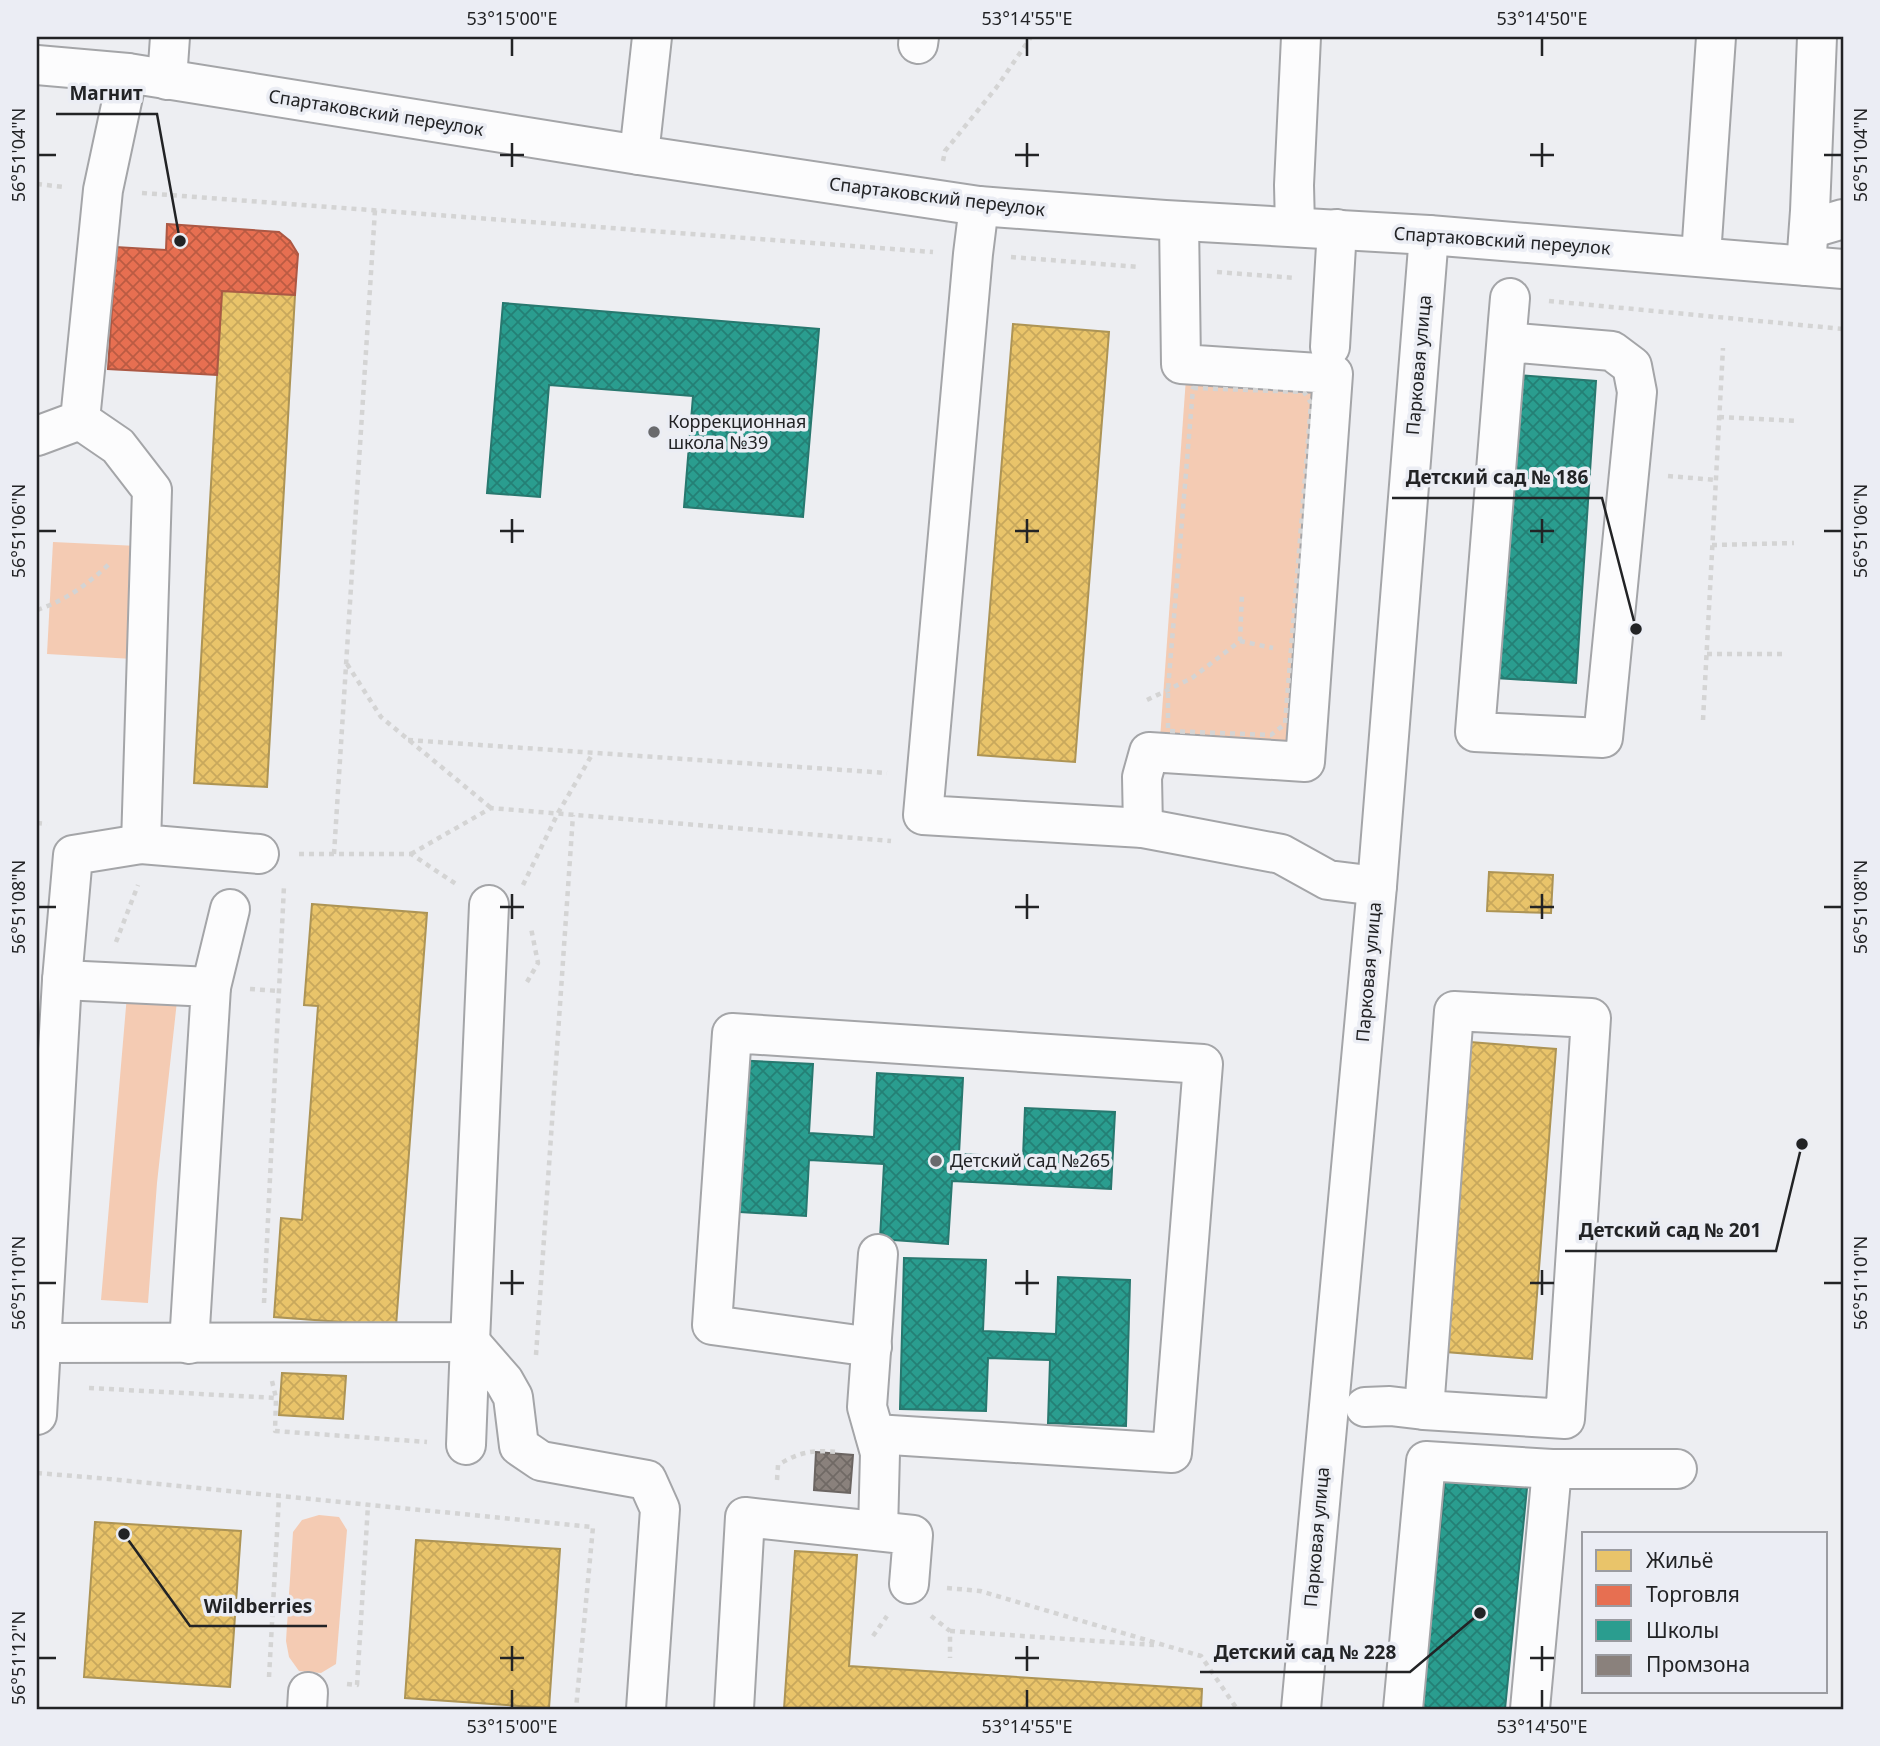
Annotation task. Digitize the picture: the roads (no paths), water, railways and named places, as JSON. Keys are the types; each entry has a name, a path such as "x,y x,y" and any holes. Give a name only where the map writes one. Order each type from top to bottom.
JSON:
{"street":[{"path":"37,65 42,37"},
{"path":"167,80 170,37"},
{"path":"639,155 652,37"},
{"path":"1296,227 1294,185 1301,37"},
{"path":"1701,256 1716,37"},
{"path":"1806,266 1826,224 1817,37"},
{"name":"Спартаковский переулок","path":"37,65 128,73 639,155 979,206 1429,235 1843,269"},
{"path":"80,420 103,190 128,73"},
{"path":"979,206 923,815 1143,828 1281,854 1328,880 1377,886"},
{"path":"1143,828 1142,777 1149,752 1306,762 1332,374 1181,364 1179,220"},
{"path":"1330,347 1337,229"},
{"name":"Парковая улица","path":"1301,1709 1377,886 1429,235"},
{"path":"1507,342 1612,351 1632,366 1637,392 1603,738 1475,732 1510,298"},
{"path":"37,436 80,420"},
{"path":"80,420 118,446 152,491 147,845"},
{"path":"37,1415 62,980 73,855 147,845 259,854"},
{"path":"466,1445 489,905"},
{"path":"189,1344 211,987 230,909"},
{"path":"62,980 211,987"},
{"path":"1365,1407 1390,1406 1424,1410 1564,1419 1591,1018 1454,1011 1424,1410"},
{"path":"872,1347 712,1325 732,1033 1203,1064 1172,1452 877,1446"},
{"path":"878,1254 867,1407 877,1446 878,1531"},
{"path":"42,1343 470,1342 504,1381 513,1397 519,1447 541,1461 647,1480 660,1509 646,1709"},
{"path":"1403,1709 1426,1461 1552,1469 1676,1469"},
{"path":"1530,1709 1552,1469"},
{"path":"734,1709 745,1517 913,1535 909,1584"}],"place":[{"name":"Магнит","path":"180,241"},
{"name":"Коррекционная школа №39","path":"654,432"},
{"name":"Детский сад № 186","path":"1636,629"},
{"name":"Детский сад № 201","path":"1802,1144"},
{"name":"Детский сад №265","path":"936,1161"},
{"name":"Wildberries","path":"124,1534"},
{"name":"Детский сад № 228","path":"1480,1613"}]}
